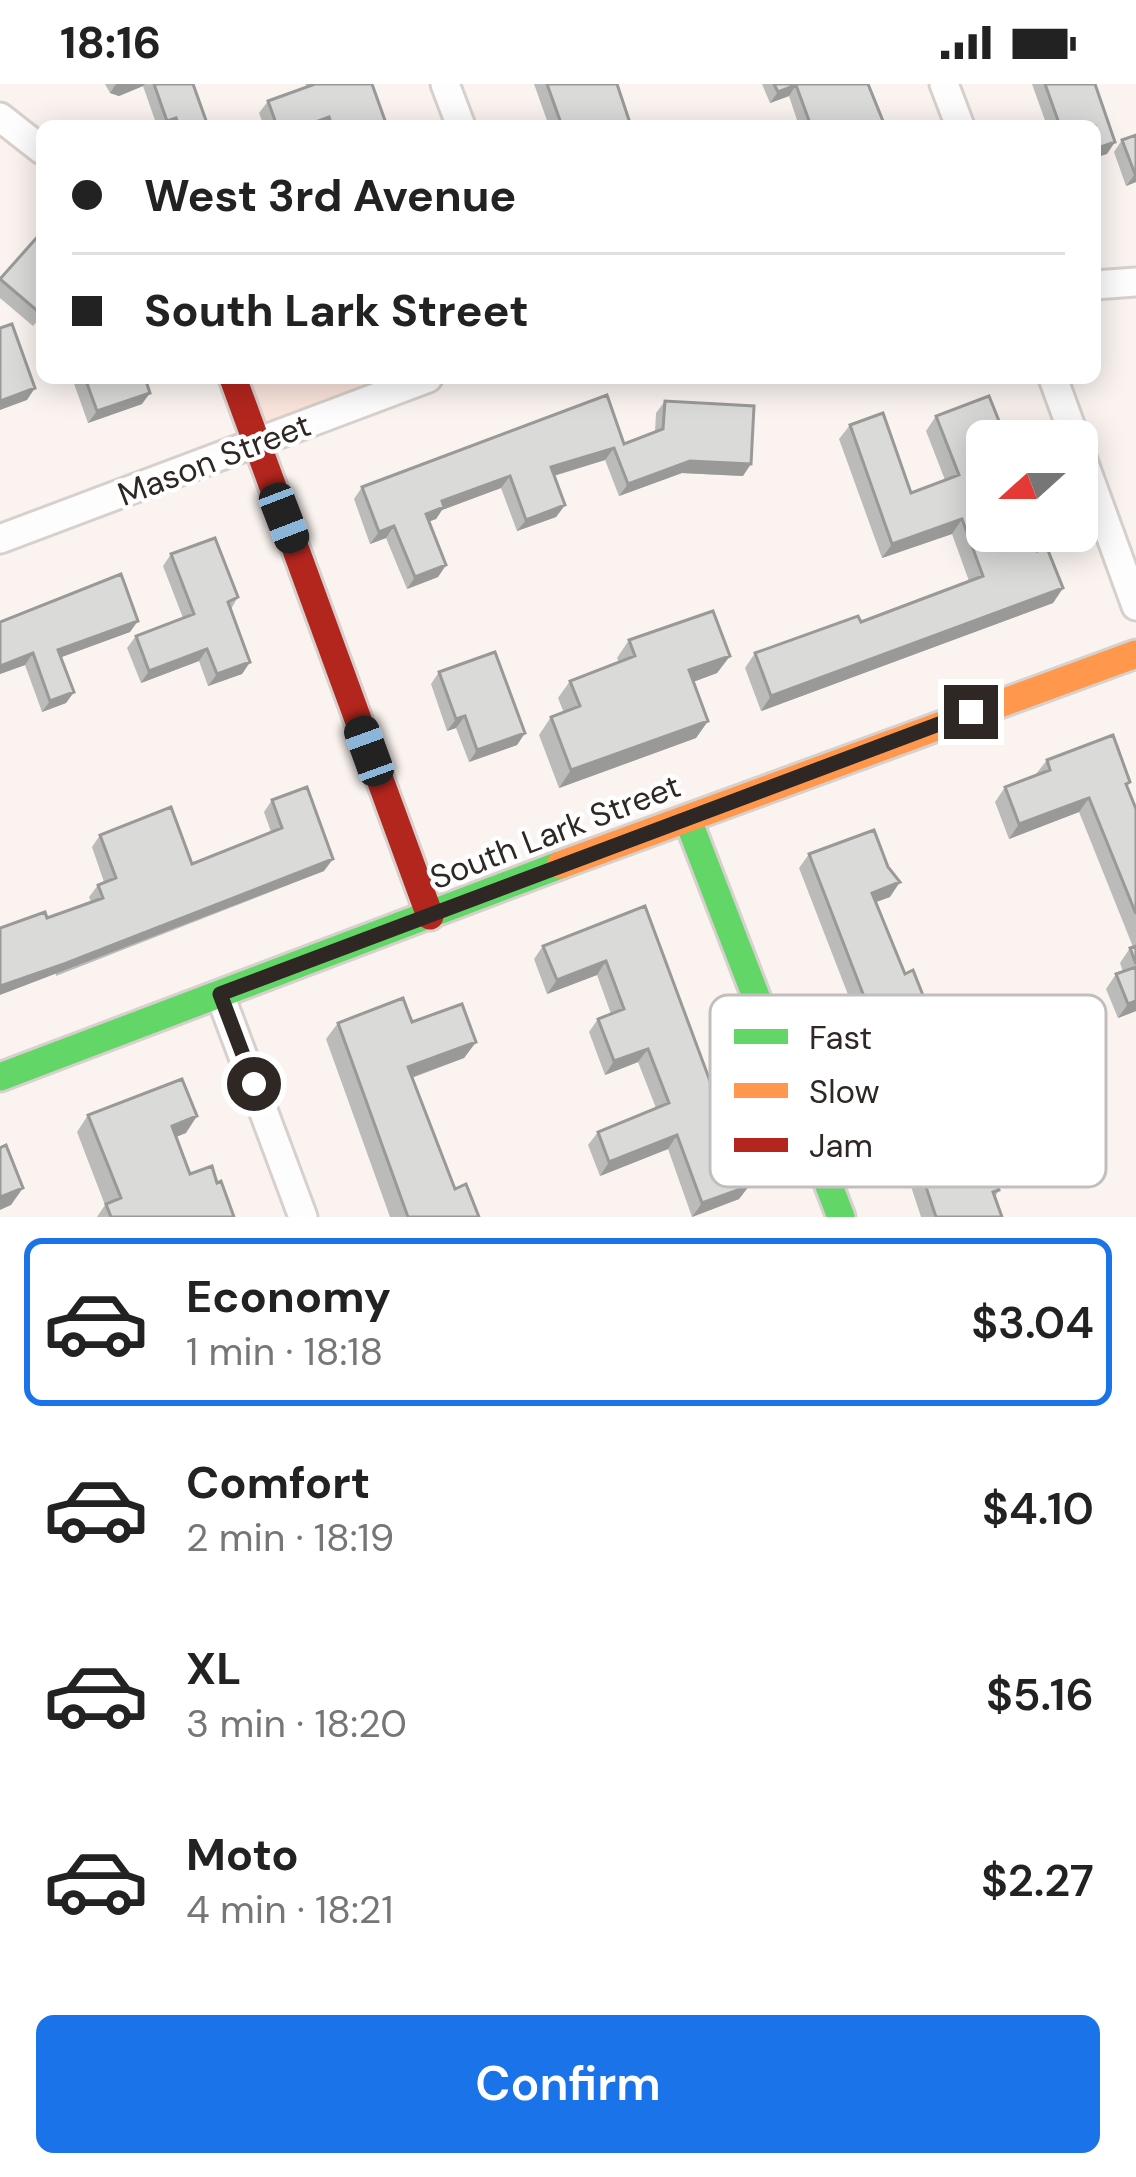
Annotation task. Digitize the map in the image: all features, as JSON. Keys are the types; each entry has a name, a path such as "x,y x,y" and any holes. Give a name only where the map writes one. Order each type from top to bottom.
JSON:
{"street":[{"path":"445,84 459,120"},
{"path":"944,84 958,120"},
{"path":"0,117 36,145"},
{"path":"1101,284 1136,281"},
{"path":"235,384 430,916"},
{"name":"Mason Street","path":"0,539 412,384"},
{"path":"1055,384 1068,420"},
{"path":"1098,502 1136,606"},
{"name":"South Lark Street","path":"0,1076 688,820 889,740 1136,654"},
{"path":"688,820 755,995"},
{"path":"220,994 303,1217"},
{"path":"829,1187 841,1217"}],"shaded area":[{"path":"235,384 412,384 257,444"}],"building":[{"path":"154,84 193,84 206,120 167,120"},
{"path":"315,84 372,84 385,120 275,120 268,101"},
{"path":"547,84 617,84 629,120 560,120"},
{"path":"774,84 868,84 883,120 809,120 796,85 778,92"},
{"path":"1045,84 1095,84 1115,142 1101,147 1101,120 1058,120"},
{"path":"1136,135 1136,173 1135,174 1122,140"},
{"path":"36,238 36,310 0,279"},
{"path":"12,324 35,388 0,401 0,328"},
{"path":"87,384 147,384 150,393 97,411"},
{"path":"607,395 624,444 663,429 665,401 754,406 751,464 690,461 628,484 614,448 551,467 565,505 526,520 510,476 442,501 444,507 426,514 446,565 415,577 394,526 379,532 362,487"},
{"path":"989,396 999,420 966,420 966,530 962,519 892,544 850,425 883,413 911,493 959,475 936,416"},
{"path":"215,538 238,597 228,602 250,662 217,674 207,649 149,671 136,636 194,614 171,554"},
{"path":"974,552 1049,552 1063,588 771,696 755,653 858,616 861,622 983,576"},
{"path":"121,574 138,621 58,650 74,692 50,701 33,653 0,666 0,622"},
{"path":"713,611 730,656 689,670 708,721 571,770 551,717 580,706 570,681 635,656 629,640"},
{"path":"495,652 525,733 477,750 465,716 456,719 439,672"},
{"path":"1113,735 1136,809 1136,914 1089,798 1019,824 1005,787 1050,770 1047,760"},
{"path":"307,787 333,859 0,986 0,928 103,898 98,885 116,878 100,835 171,807 192,864 282,828 272,800"},
{"path":"874,830 888,867 900,882 872,893 905,974 913,970 923,995 863,995 809,854"},
{"path":"645,906 710,1081 710,1187 746,1187 702,1203 677,1135 609,1162 598,1132 669,1103 648,1049 614,1061 598,1019 624,1009 606,961 557,980 543,946"},
{"path":"1136,967 1136,1001 1128,1004 1116,974"},
{"path":"403,998 412,1022 462,1004 476,1042 408,1067 455,1189 466,1184 479,1217 408,1217 338,1023"},
{"path":"182,1079 197,1116 172,1126 190,1174 212,1166 234,1217 111,1217 106,1204 121,1198 88,1115"},
{"path":"6,1145 23,1188 0,1197 0,1148"},
{"path":"926,1187 998,1187 993,1192 1002,1217 936,1217"}],"traffic: fast":[{"path":"688,820 755,995"},
{"path":"0,1077 560,865"},
{"path":"829,1187 841,1217"}],"traffic: slow":[{"path":"560,865 1136,654"}],"traffic: jam":[{"path":"235,384 430,916"}],"route":[{"path":"254,1084 220,994 971,712"}]}
